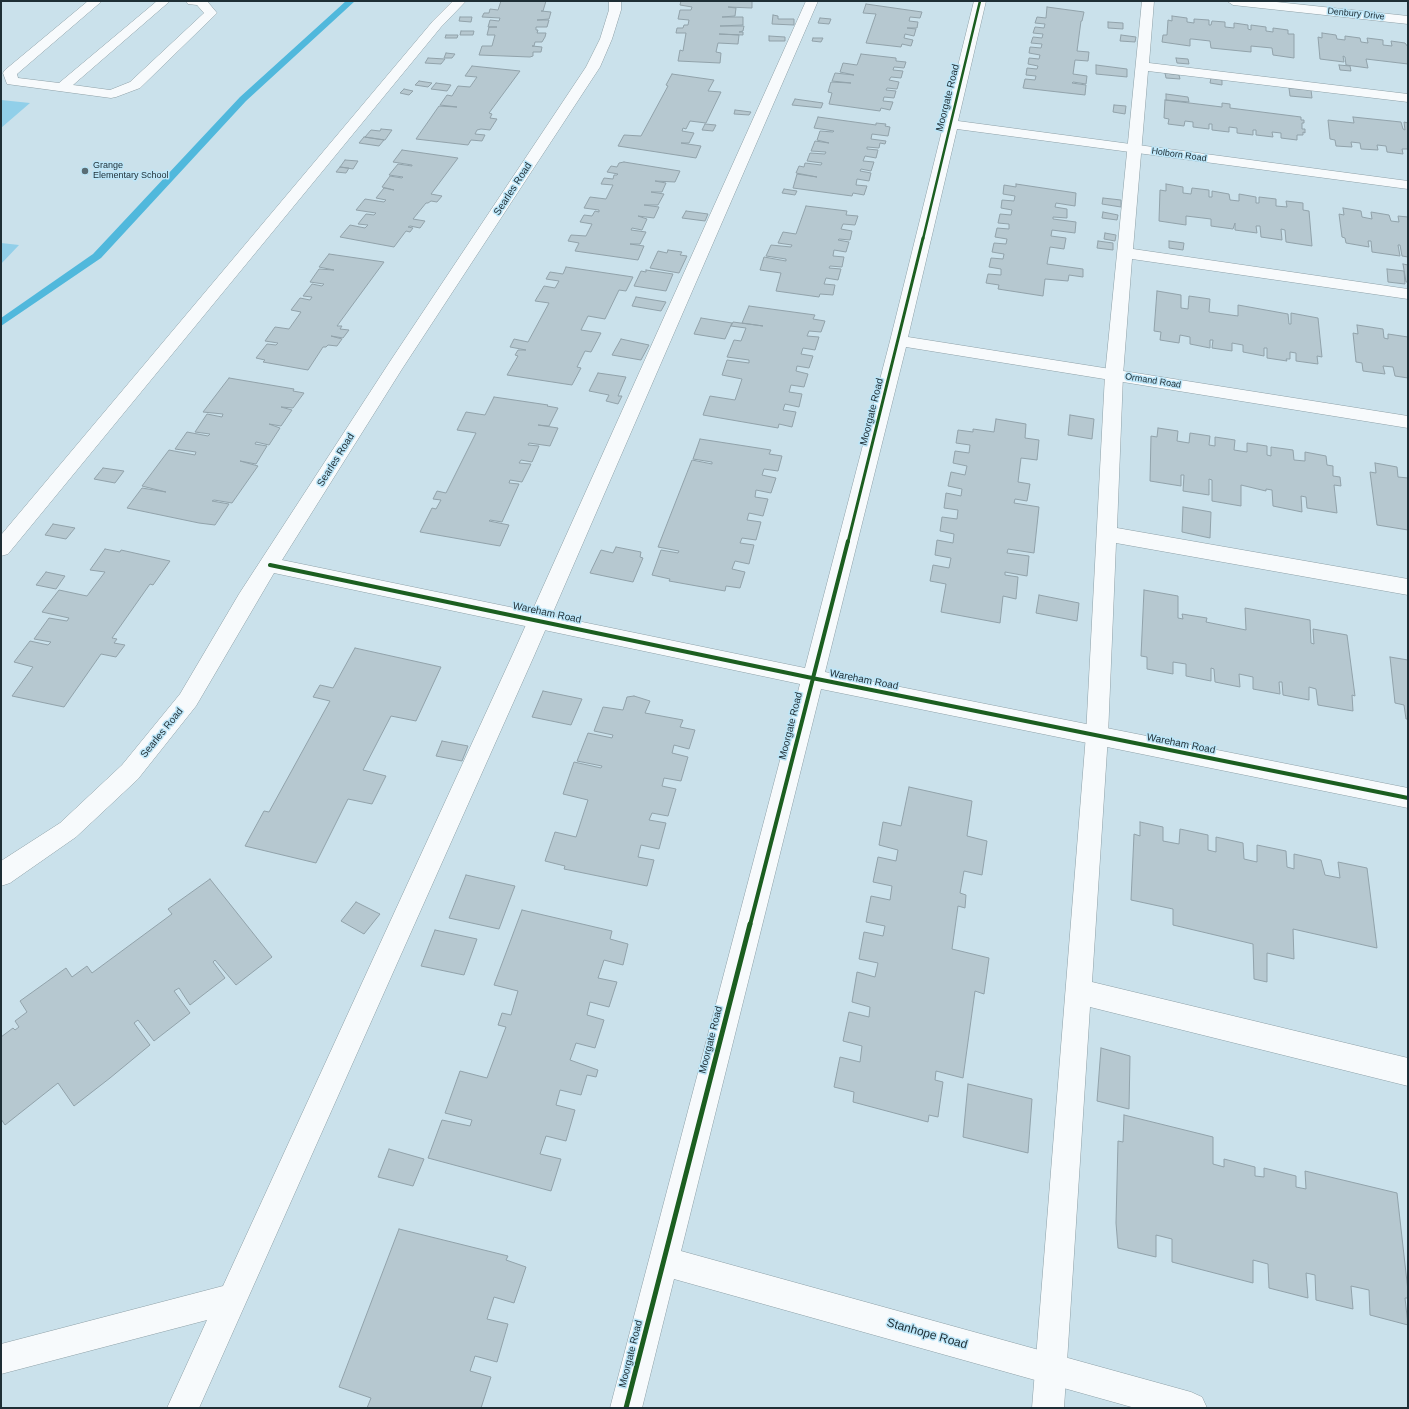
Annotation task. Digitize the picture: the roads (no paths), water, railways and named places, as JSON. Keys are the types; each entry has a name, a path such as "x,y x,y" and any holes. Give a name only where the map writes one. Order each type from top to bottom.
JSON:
{"street":[{"path":"96,1 10,73 12,81 111,94 135,85 211,13 201,2 192,1"},
{"path":"62,88 164,1"},
{"path":"1,549 437,24 460,1"},
{"name":"Searles Road","path":"1,875 68,830 130,772 188,700 246,600 270,565 395,367 593,67 606,39 615,10 615,1"},
{"path":"183,1408 539,620 812,1"},
{"name":"Moorgate Road","path":"626,1408 899,341 980,1"},
{"path":"1048,1408 1097,735 1114,375 1148,1"},
{"name":"Denbury Drive","path":"1233,1 1408,20"},
{"path":"1142,66 1408,98"},
{"name":"Holborn Road","path":"950,124 1408,185"},
{"path":"1125,253 1408,294"},
{"name":"Ormand Road","path":"899,341 1408,422"},
{"path":"1107,534 1408,587"},
{"name":"Wareham Road","path":"270,565 812,678 1408,798"},
{"path":"1078,991 1408,1072"},
{"name":"Stanhope Road","path":"663,1261 1191,1408"},
{"path":"1,1360 233,1298"}],"waterway":[{"path":"1,323 97,256 243,99 351,1"}],"place":[{"name":"Grange Elementary School","path":"85,171"}]}
